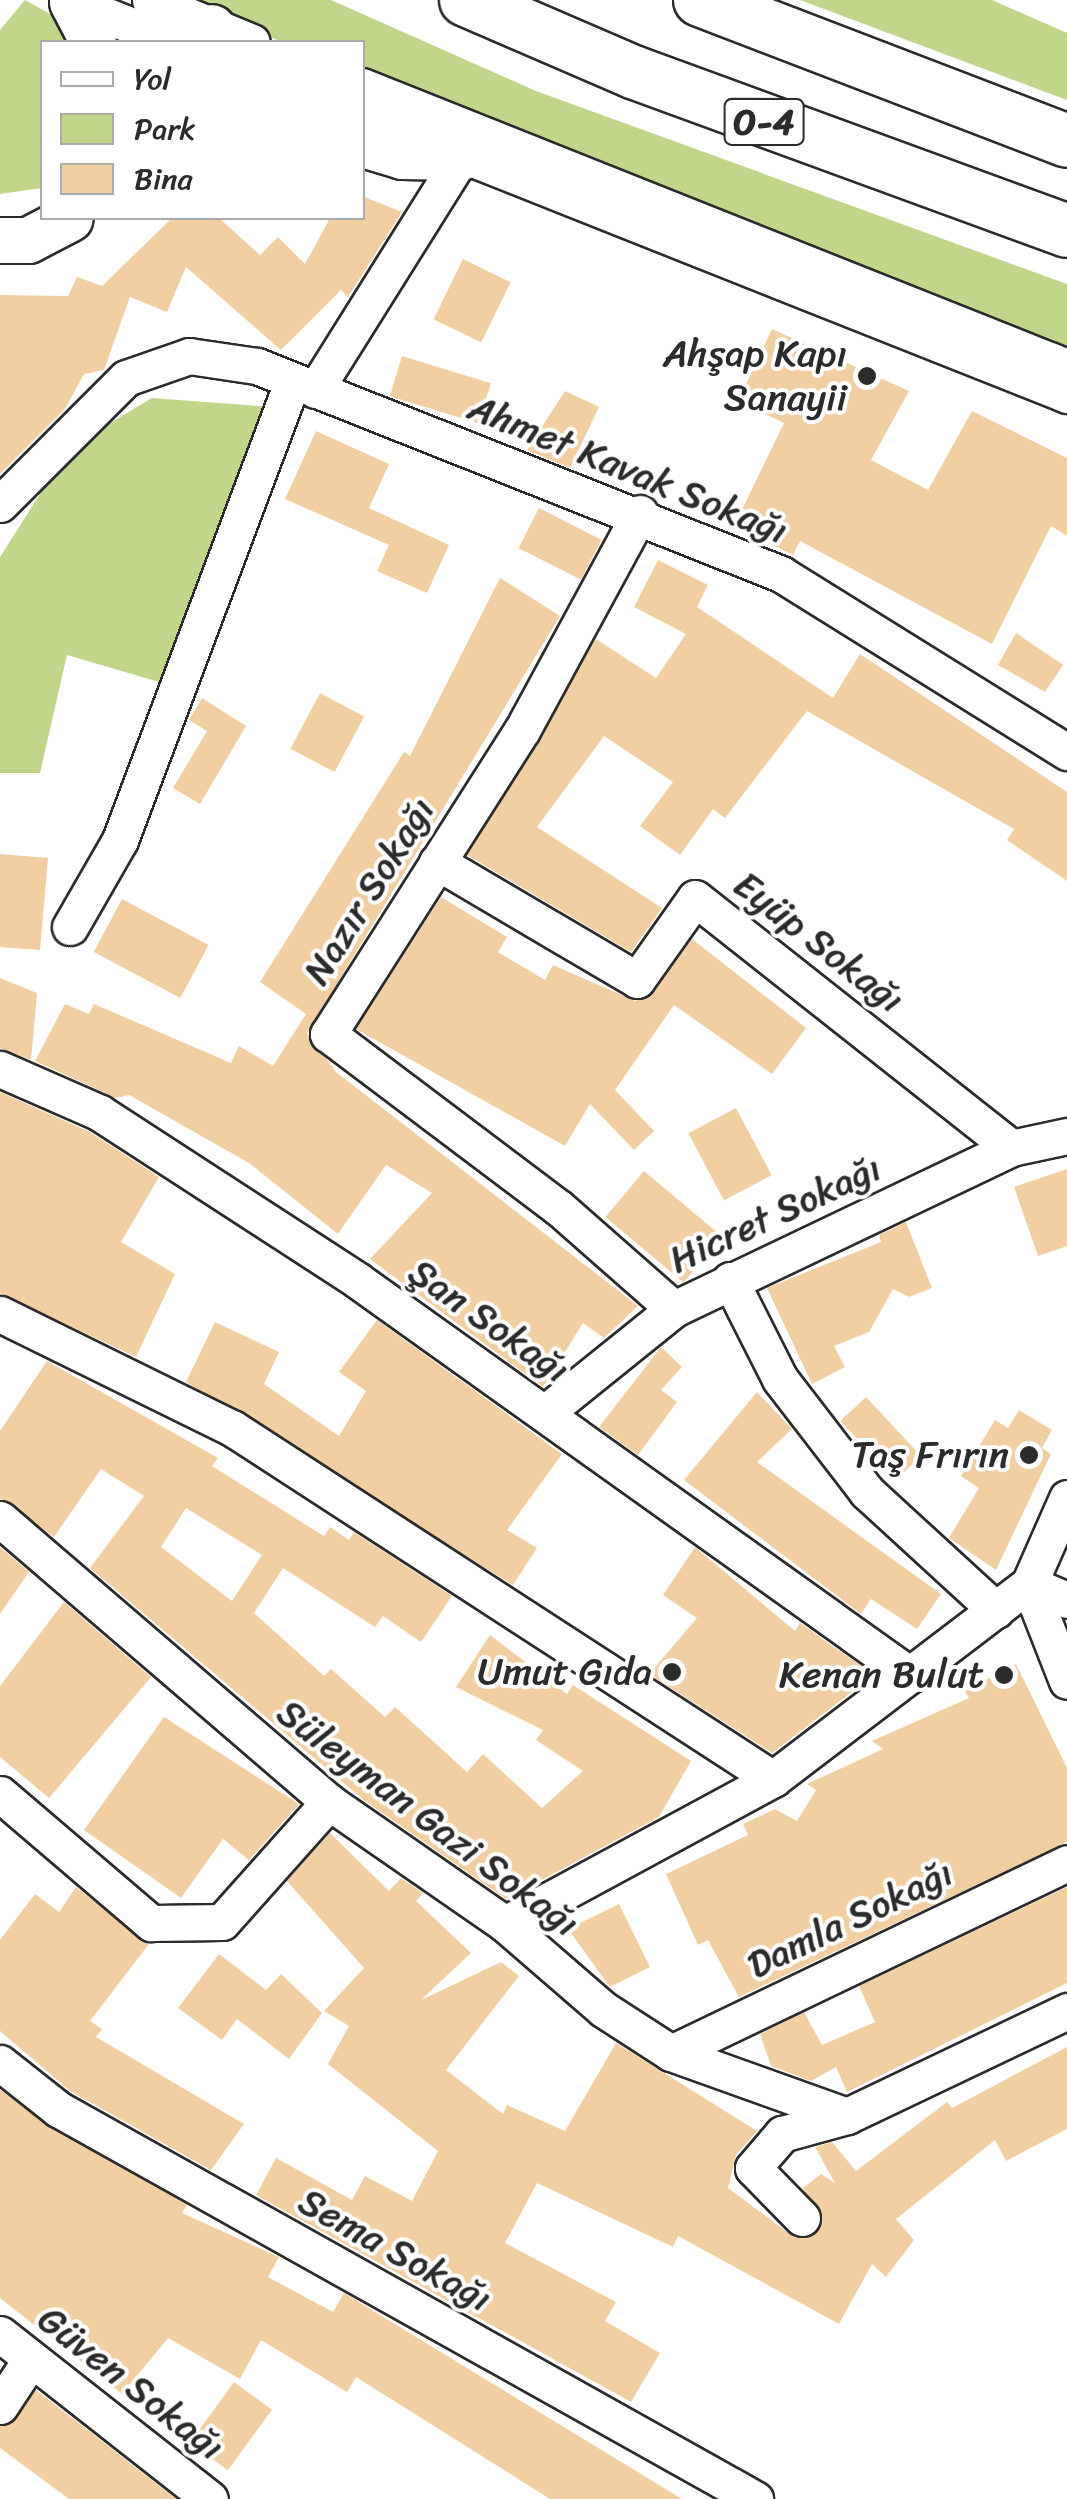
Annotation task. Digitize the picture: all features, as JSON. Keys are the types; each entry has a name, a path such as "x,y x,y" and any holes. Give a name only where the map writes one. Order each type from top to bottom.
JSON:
{"highway":[{"name":"O-4","path":"466,0 704,99 1067,230"},
{"name":"O-4","path":"700,0 1067,141"}],"main road":[{"path":"70,1 92,40"},
{"path":"365,145 402,156 462,157"},
{"path":"0,212 40,203"},
{"path":"0,240 28,240 66,220"}],"street":[{"path":"150,0 209,39"},
{"path":"70,1 209,39"},
{"path":"365,87 1067,368"},
{"path":"365,117 1067,395"},
{"path":"70,927 120,840 304,385 462,157"},
{"name":"Ahmet Kavak Sokağı","path":"0,504 126,378 190,356 304,385 640,513 781,574 1067,752"},
{"name":"Nazır Sokağı","path":"640,513 522,730 328,1034 559,1208 674,1309"},
{"name":"Eyüp Sokağı","path":"437,862 638,980 695,898 1011,1148"},
{"name":"Şan Sokağı","path":"0,1069 100,1113 545,1413 910,1674"},
{"name":"Hicret Sokağı","path":"545,1413 674,1309 1011,1148 1067,1136"},
{"path":"730,1280 780,1379 867,1492 996,1610"},
{"path":"0,1314 232,1428 773,1778"},
{"path":"504,1924 773,1778 996,1610 1029,1584 1067,1498"},
{"name":"Süleyman Gazi Sokağı","path":"0,1520 330,1802 504,1924 671,2054 846,2116"},
{"path":"1029,1584 1067,1600"},
{"path":"1029,1584 1067,1681"},
{"path":"0,1794 151,1923 222,1922 330,1802"},
{"name":"Damla Sokağı","path":"671,2054 1067,1863"},
{"path":"802,2218 753,2168 782,2134 846,2116 1067,2011"},
{"name":"Sema Sokağı","path":"0,2063 58,2109 755,2499"},
{"name":"Güven Sokağı","path":"0,2334 210,2499"},
{"path":"0,2406 30,2359"}],"green space":[{"path":"25,0 70,25 76,40 40,40 40,188 0,194 0,30"},
{"path":"185,0 331,0 536,91 1067,284 1067,353 365,74 365,40 277,40"},
{"path":"800,0 992,0 1067,33 1067,100"},
{"path":"152,398 285,408 166,684 67,655 40,773 0,773 0,557 70,447"}],"building":[{"path":"365,197 402,212 348,297 341,290 281,350 186,267 167,312 130,297 104,370 84,374 65,409 0,474 0,295 68,296 77,277 102,286 170,220 221,220 260,255 278,237 305,264 329,220 365,220"},
{"path":"463,259 511,282 481,342 434,319"},
{"path":"772,329 909,391 871,460 928,490 972,411 1067,458 1067,536 1051,526 992,644 800,541 793,555 734,526 784,423 738,401"},
{"path":"402,356 491,383 479,423 390,396"},
{"path":"565,391 599,407 570,468 527,450"},
{"path":"316,431 389,464 369,508 449,545 427,593 377,571 389,545 285,499"},
{"path":"539,508 601,540 581,580 519,548"},
{"path":"658,560 708,585 697,607 833,698 860,654 1067,792 1067,881 1007,840 1014,829 807,711 725,818 713,809 680,855 640,826 673,782 604,736 537,827 662,908 631,952 467,855 596,639 656,678 686,634 634,607"},
{"path":"500,578 560,616 307,1033 336,1072 638,1306 604,1338 583,1323 543,1387 370,1259 432,1193 386,1165 338,1234 249,1163 129,1095 116,1098 35,1061 65,1004 89,1014 94,1004 231,1063 239,1046 273,1066 306,1014 260,982 404,752 410,756"},
{"path":"1016,633 1063,665 1045,692 998,665"},
{"path":"320,693 364,716 335,772 290,749"},
{"path":"202,698 246,726 200,804 173,788 207,731 189,720"},
{"path":"0,854 48,858 40,950 0,947"},
{"path":"441,897 507,937 498,952 545,980 553,965 635,1001 654,992 692,939 806,1028 772,1074 674,1005 615,1090 654,1131 634,1150 590,1104 565,1146 356,1029"},
{"path":"122,899 209,945 180,998 94,952"},
{"path":"0,978 37,993 31,1060 0,1048"},
{"path":"0,1092 90,1132 159,1177 121,1242 175,1274 136,1357 0,1293"},
{"path":"736,1108 772,1175 724,1200 688,1133"},
{"path":"1067,1169 1067,1246 1038,1256 1014,1187"},
{"path":"644,1171 722,1237 684,1283 605,1217"},
{"path":"906,1222 932,1288 909,1297 893,1289 869,1332 834,1346 845,1367 812,1384 767,1288 881,1242 879,1235"},
{"path":"377,1320 562,1454 507,1530 537,1548 513,1585 186,1382 215,1322 279,1352 264,1384 339,1436 366,1391 339,1372"},
{"path":"661,1347 682,1367 661,1390 677,1402 638,1455 599,1427"},
{"path":"47,1361 218,1458 212,1466 324,1536 330,1527 349,1540 354,1532 452,1596 421,1642 383,1616 375,1627 283,1568 254,1613 324,1676 331,1669 385,1717 395,1707 467,1772 483,1754 542,1808 583,1771 536,1740 543,1730 456,1687 490,1635 567,1694 573,1685 691,1761 659,1817 506,1899 365,1801 90,1568 144,1496 101,1469 54,1537 0,1498 0,1431","holes":["186,1508 262,1555 232,1601 161,1547"]},
{"path":"757,1392 792,1429 757,1462 941,1594 917,1629 871,1599 861,1614 684,1480"},
{"path":"866,1397 921,1456 896,1480 840,1421"},
{"path":"1019,1410 1052,1430 1042,1448 1051,1454 996,1570 949,1538 979,1488 961,1476 995,1420 1008,1428"},
{"path":"0,1547 29,1572 0,1614"},
{"path":"695,1547 795,1631 800,1623 874,1675 772,1753 657,1679 650,1673 697,1618 663,1595"},
{"path":"64,1602 151,1677 49,1798 0,1757 0,1686"},
{"path":"1016,1664 1067,1768 1067,1842 739,1997 708,1940 698,1945 666,1874 748,1835 743,1824 775,1809 797,1821 816,1790 807,1784 883,1749 872,1741 969,1698 965,1691"},
{"path":"164,1717 299,1804 249,1860 223,1839 181,1898 84,1830"},
{"path":"330,1833 389,1891 401,1878 423,1893 416,1901 471,1953 421,2000 501,1962 519,1976 446,2070 503,2114 507,2105 565,2131 616,2043 757,2131 736,2155 728,2188 795,2238 823,2223 803,2188 821,2174 835,2183 815,2147 832,2142 856,2171 947,2102 952,2108 1067,2047 1067,2129 1006,2161 995,2140 896,2219 914,2240 886,2277 872,2264 839,2324 678,2236 673,2247 537,2183 505,2243 616,2302 605,2321 660,2353 631,2402 256,2195 276,2158 352,2200 365,2176 412,2201 438,2151 328,2064 349,2026 324,2011 364,1968 287,1881"},
{"path":"76,1887 149,1944 90,2021 102,2029 96,2037 244,2124 211,2170 70,2091 0,2031 0,1940 35,1894 59,1912"},
{"path":"1067,1887 1067,1983 847,2092 836,2067 811,2081 771,2066 760,2034 804,2012 822,2045 875,2022 859,1986"},
{"path":"619,1904 650,1967 610,1987 568,1929"},
{"path":"219,1954 266,1990 281,1974 322,2013 289,2059 237,2019 222,2040 178,2008"},
{"path":"0,2090 187,2205 182,2213 279,2257 268,2277 333,2312 344,2293 682,2499 550,2499 356,2377 347,2392 261,2340 240,2379 168,2338 122,2394 0,2298"},
{"path":"234,2382 272,2410 228,2470 190,2443"},
{"path":"36,2390 176,2499 69,2499 0,2448 0,2427"}],"place":[{"name":"Ahşap Kapı Sanayii","path":"867,376"},
{"name":"Taş Frırın","path":"1029,1455"},
{"name":"Umut Gıda","path":"672,1672"},
{"name":"Kenan Bulut","path":"1004,1675"}]}
